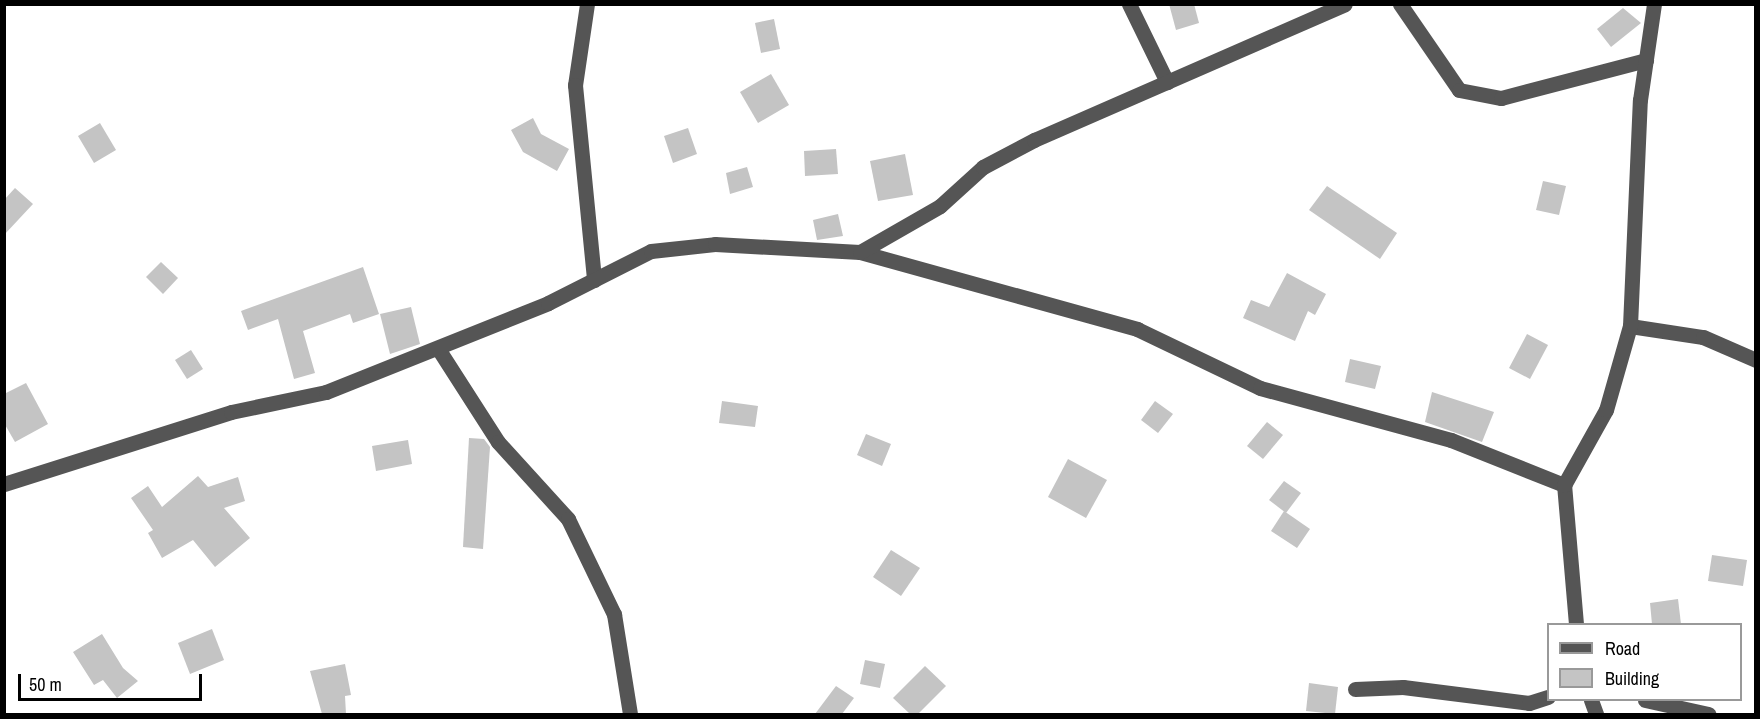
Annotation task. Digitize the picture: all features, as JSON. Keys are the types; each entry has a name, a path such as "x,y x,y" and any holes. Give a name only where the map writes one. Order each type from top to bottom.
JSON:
{"street":[{"path":"587,4 589,20 575,85 594,280"},
{"path":"1129,4 1167,82"},
{"path":"860,252 940,206 983,167 1167,82 1345,4"},
{"path":"1400,4 1459,90 1501,98 1646,60"},
{"path":"1576,623 1564,485 1605,410 1630,326 1646,60 1654,4"},
{"path":"4,484 231,412 326,392 439,350 594,280 651,251 704,245 860,252 1137,329 1260,388 1451,441 1564,485"},
{"path":"1630,326 1703,338 1755,360"},
{"path":"439,350 498,442 568,519 614,614 630,714"},
{"path":"1355,689 1403,687 1529,703 1547,697"},
{"path":"1653,701 1708,714"}],"building":[{"path":"1169,4 1194,4 1199,23 1176,30"},
{"path":"1623,8 1641,23 1611,47 1597,29"},
{"path":"774,19 780,49 761,53 755,23"},
{"path":"771,74 789,105 758,123 740,92"},
{"path":"533,118 541,134 569,149 557,171 523,152 511,130"},
{"path":"100,123 116,150 94,163 78,136"},
{"path":"688,128 697,154 673,163 664,136"},
{"path":"836,149 838,174 805,176 804,151"},
{"path":"905,154 913,195 878,201 870,161"},
{"path":"747,167 753,187 730,194 726,173"},
{"path":"1543,181 1566,186 1559,215 1536,210"},
{"path":"1327,186 1397,233 1380,259 1309,210"},
{"path":"15,188 33,204 4,235 4,200"},
{"path":"838,214 843,236 817,240 813,220"},
{"path":"161,262 178,278 163,294 146,277"},
{"path":"363,267 379,314 353,323 350,314 303,331 315,373 294,379 278,319 248,330 241,311"},
{"path":"1287,273 1326,294 1315,315 1308,311 1295,341 1243,318 1251,300 1269,307"},
{"path":"411,307 420,344 390,354 380,314"},
{"path":"1527,334 1548,345 1530,379 1509,368"},
{"path":"191,350 203,369 187,379 175,360"},
{"path":"1350,359 1381,366 1375,389 1345,382"},
{"path":"26,383 48,424 15,442 4,423 4,394"},
{"path":"1432,392 1494,412 1482,442 1425,422"},
{"path":"722,401 758,406 755,427 719,423"},
{"path":"1155,401 1173,414 1158,433 1141,420"},
{"path":"1267,422 1283,435 1263,459 1247,446"},
{"path":"866,434 891,444 882,466 857,455"},
{"path":"469,438 484,439 490,447 483,549 463,547"},
{"path":"408,440 412,464 376,471 372,446"},
{"path":"1068,459 1107,480 1086,518 1048,497"},
{"path":"198,476 208,487 238,477 245,501 224,508 250,538 215,567 193,540 162,558 148,533 153,530 131,498 148,486 162,507"},
{"path":"1284,481 1301,493 1286,513 1269,500"},
{"path":"1284,511 1310,529 1297,548 1271,531"},
{"path":"891,550 920,568 901,596 873,577"},
{"path":"1712,555 1747,560 1743,586 1708,581"},
{"path":"1678,599 1681,623 1652,623 1650,603"},
{"path":"212,629 224,660 190,674 178,643"},
{"path":"102,634 123,668 138,681 117,698 103,680 94,685 73,652"},
{"path":"865,660 885,664 880,688 860,684"},
{"path":"345,664 351,695 345,696 346,714 322,714 310,671"},
{"path":"925,666 946,686 918,714 910,714 893,698"},
{"path":"1309,683 1338,687 1335,714 1306,711"},
{"path":"836,686 854,698 842,714 815,714"}]}
